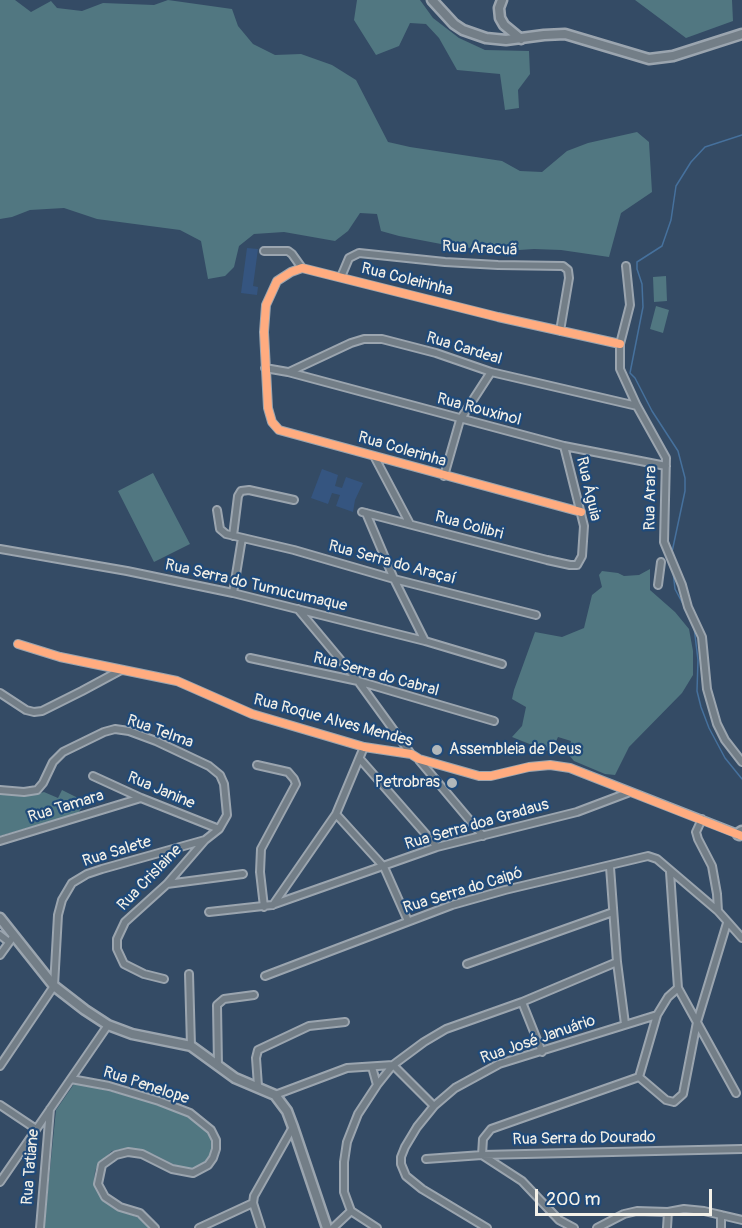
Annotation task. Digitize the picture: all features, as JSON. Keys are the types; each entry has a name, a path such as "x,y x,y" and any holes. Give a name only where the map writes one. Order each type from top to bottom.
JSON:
{"street":[{"path":"432,0 447,18 463,30 486,38 506,40 565,34 627,53 659,59 682,54 742,34"},
{"path":"502,0 499,9 500,18 504,25 521,39"},
{"path":"264,251 288,251 302,268 277,281 269,296 264,318 266,368"},
{"name":"Rua Aracuã","path":"341,277 349,258 359,253 456,263 563,266 568,270 569,278 560,331"},
{"name":"Rua Arara","path":"626,266 630,305 620,344 620,369 637,406 666,458 664,542 676,569 688,608 702,637 707,690 717,724 725,740 742,762"},
{"name":"Rua Coleirinha","path":"302,268 620,344"},
{"name":"Rua Cardeal","path":"288,372 336,349 364,339 382,339 436,353 491,372 637,406"},
{"name":"Rua Rouxinol","path":"266,368 564,446 666,466"},
{"name":"Rua Colerinha","path":"266,368 268,408 275,427 285,432 581,512"},
{"path":"444,476 460,420 491,372"},
{"name":"Rua Águia","path":"564,446 584,526 582,556 577,565 570,565"},
{"path":"373,456 410,524"},
{"path":"217,510 222,532 233,536 238,496 241,491 249,490 294,500"},
{"name":"Rua Colibri","path":"394,579 364,513 570,565"},
{"name":"Rua Serra do Araçaí","path":"233,536 294,550 394,579 536,615"},
{"path":"233,593 242,538"},
{"name":"Rua Serra do Tumucumaque","path":"0,549 127,571 233,593 425,641 502,664"},
{"path":"658,585 661,564 676,569"},
{"path":"394,579 425,641"},
{"path":"298,609 358,681 411,754"},
{"name":"Rua Roque Alves Mendes","path":"18,644 60,657 177,681 252,714 364,747 411,754 419,759 486,776 529,767 562,766 740,835"},
{"name":"Rua Serra do Cabral","path":"250,658 358,681 494,721"},
{"path":"0,693 26,711 42,711 121,670"},
{"name":"Rua Telma","path":"0,790 33,791 40,786 53,762 63,752 104,732 115,729 129,731 209,766 220,775 224,784 227,815 219,829"},
{"path":"272,905 336,814 364,747"},
{"path":"360,759 437,847"},
{"path":"419,759 483,836"},
{"path":"257,765 288,772 296,784 261,849 260,872 264,907"},
{"path":"434,775 446,765"},
{"name":"Rua Janine","path":"93,776 219,829"},
{"name":"Rua Serra doa Gradaus","path":"209,912 272,905 437,847 578,812 630,792"},
{"name":"Rua Tamara","path":"0,842 141,798"},
{"path":"336,814 384,867 408,921"},
{"path":"702,819 696,832 712,866 718,911"},
{"path":"205,840 219,829"},
{"name":"Rua Crislaine","path":"164,979 132,969 124,964 117,949 120,931 125,922 167,884 205,840"},
{"name":"Rua Salete","path":"54,986 58,915 62,900 72,883 87,874 102,869 205,840"},
{"name":"Rua Serra do Caipó","path":"266,976 408,921 505,890 610,867 648,856 657,859 670,872"},
{"path":"610,867 617,962 625,1024"},
{"path":"670,872 718,911 742,938"},
{"path":"670,872 678,988 736,1093"},
{"path":"167,884 243,874"},
{"path":"467,964 613,912"},
{"path":"0,918 11,940 54,986 108,1025 155,1040 191,1046 235,1078 275,1095 283,1105 293,1127 327,1228"},
{"path":"639,1077 666,1100 674,1102 681,1098 698,1022 727,923"},
{"path":"0,935 11,940"},
{"path":"0,955 11,940"},
{"path":"377,1228 351,1211 344,1192 344,1162 347,1142 358,1114 393,1065 446,1029 522,1002 617,962"},
{"path":"189,974 191,1046"},
{"path":"0,1066 54,986"},
{"path":"639,1077 657,1015 668,997 678,988"},
{"path":"218,1066 218,1005 224,999 254,995"},
{"path":"522,1002 542,1052"},
{"name":"Rua José Januário","path":"482,1227 412,1181 400,1164 405,1147 434,1106 455,1088 499,1064 657,1015"},
{"path":"258,1086 256,1058 258,1050 309,1026 345,1022"},
{"path":"0,1182 108,1025"},
{"path":"275,1095 347,1068 393,1065"},
{"path":"393,1065 434,1106"},
{"path":"372,1067 377,1085"},
{"path":"574,1228 559,1220 522,1181 482,1155 483,1139 491,1129 639,1077"},
{"name":"Rua Penelope","path":"71,1079 109,1086 159,1101 190,1113 211,1130 216,1140 213,1158 208,1165 193,1173 172,1169 142,1154 128,1152 116,1155 102,1165 98,1184 105,1197 120,1207 140,1213 155,1228"},
{"path":"0,1105 36,1129"},
{"name":"Rua Tatiane","path":"40,1228 50,1108"},
{"path":"261,1228 253,1203 256,1191 293,1127"},
{"path":"29,1140 38,1140 46,1149"},
{"name":"Rua Serra do Dourado","path":"426,1159 482,1155 742,1149"},
{"path":"199,1228 253,1203"},
{"path":"597,1228 624,1214 637,1211 668,1212 684,1209 742,1220"},
{"path":"333,1228 351,1211"},
{"path":"667,1228 668,1212"},
{"path":"721,1215 721,1228"}],"shaded area":[{"path":"247,248 258,249 253,286 258,287 257,295 241,293"},
{"path":"322,469 338,475 335,486 342,488 346,477 363,483 355,500 353,512 336,506 340,495 332,493 328,504 311,498"}],"green space":[{"path":"0,0 15,0 31,12 51,1 57,8 82,11 103,3 154,5 168,0 232,9 238,26 253,44 275,55 301,54 332,65 356,80 388,142 502,161 520,171 542,172 567,151 588,143 637,132 649,142 652,192 621,213 609,257 561,250 504,251 488,247 462,248 381,231 377,214 360,213 348,231 335,241 284,232 254,234 239,246 234,267 225,276 208,279 201,241 180,230 97,219 64,208 30,210 0,219"},
{"path":"357,0 420,0 433,18 459,38 485,50 529,51 530,74 518,90 519,108 505,110 500,74 457,70 439,38 426,24 410,23 399,46 376,55 354,20"},
{"path":"635,0 732,0 733,21 686,38"},
{"path":"666,276 667,301 654,302 653,277"},
{"path":"656,306 669,310 663,333 650,329"},
{"path":"153,473 190,544 154,562 118,491"},
{"path":"650,569 650,590 675,612 689,629 693,651 693,675 682,693 629,747 615,775 605,774 574,761 568,754 571,741 558,737 554,746 547,751 512,737 522,726 526,707 512,699 535,632 562,637 584,628 592,595 602,587 599,575 602,571 624,576 639,575"},
{"path":"62,790 86,802 78,813 0,836 0,795 34,795 44,792 58,798"},
{"path":"77,1083 157,1103 189,1115 209,1133 212,1141 211,1153 203,1164 196,1168 181,1168 153,1154 126,1148 112,1151 99,1163 95,1171 94,1183 101,1198 113,1208 139,1218 151,1228 44,1228 56,1110"}],"waterway":[{"path":"672,552 685,491 685,478 678,451 630,373 643,307 642,284 637,262 662,246 671,220 676,186 691,162 705,147 742,135"},
{"path":"673,572 675,589 690,617"},
{"path":"694,627 698,660 697,691 701,707 725,758 742,779"}],"cycle path":[{"path":"581,512 279,430 272,422 268,408 264,332 266,305 277,281 302,268 498,317 620,344"},
{"path":"18,644 60,657 177,681 252,714 364,747 411,754 419,759 479,776 491,776 529,767 550,765 570,768 742,836"}],"place":[{"name":"Assembleia de Deus","path":"437,750"},
{"name":"Petrobras","path":"452,783"}]}
